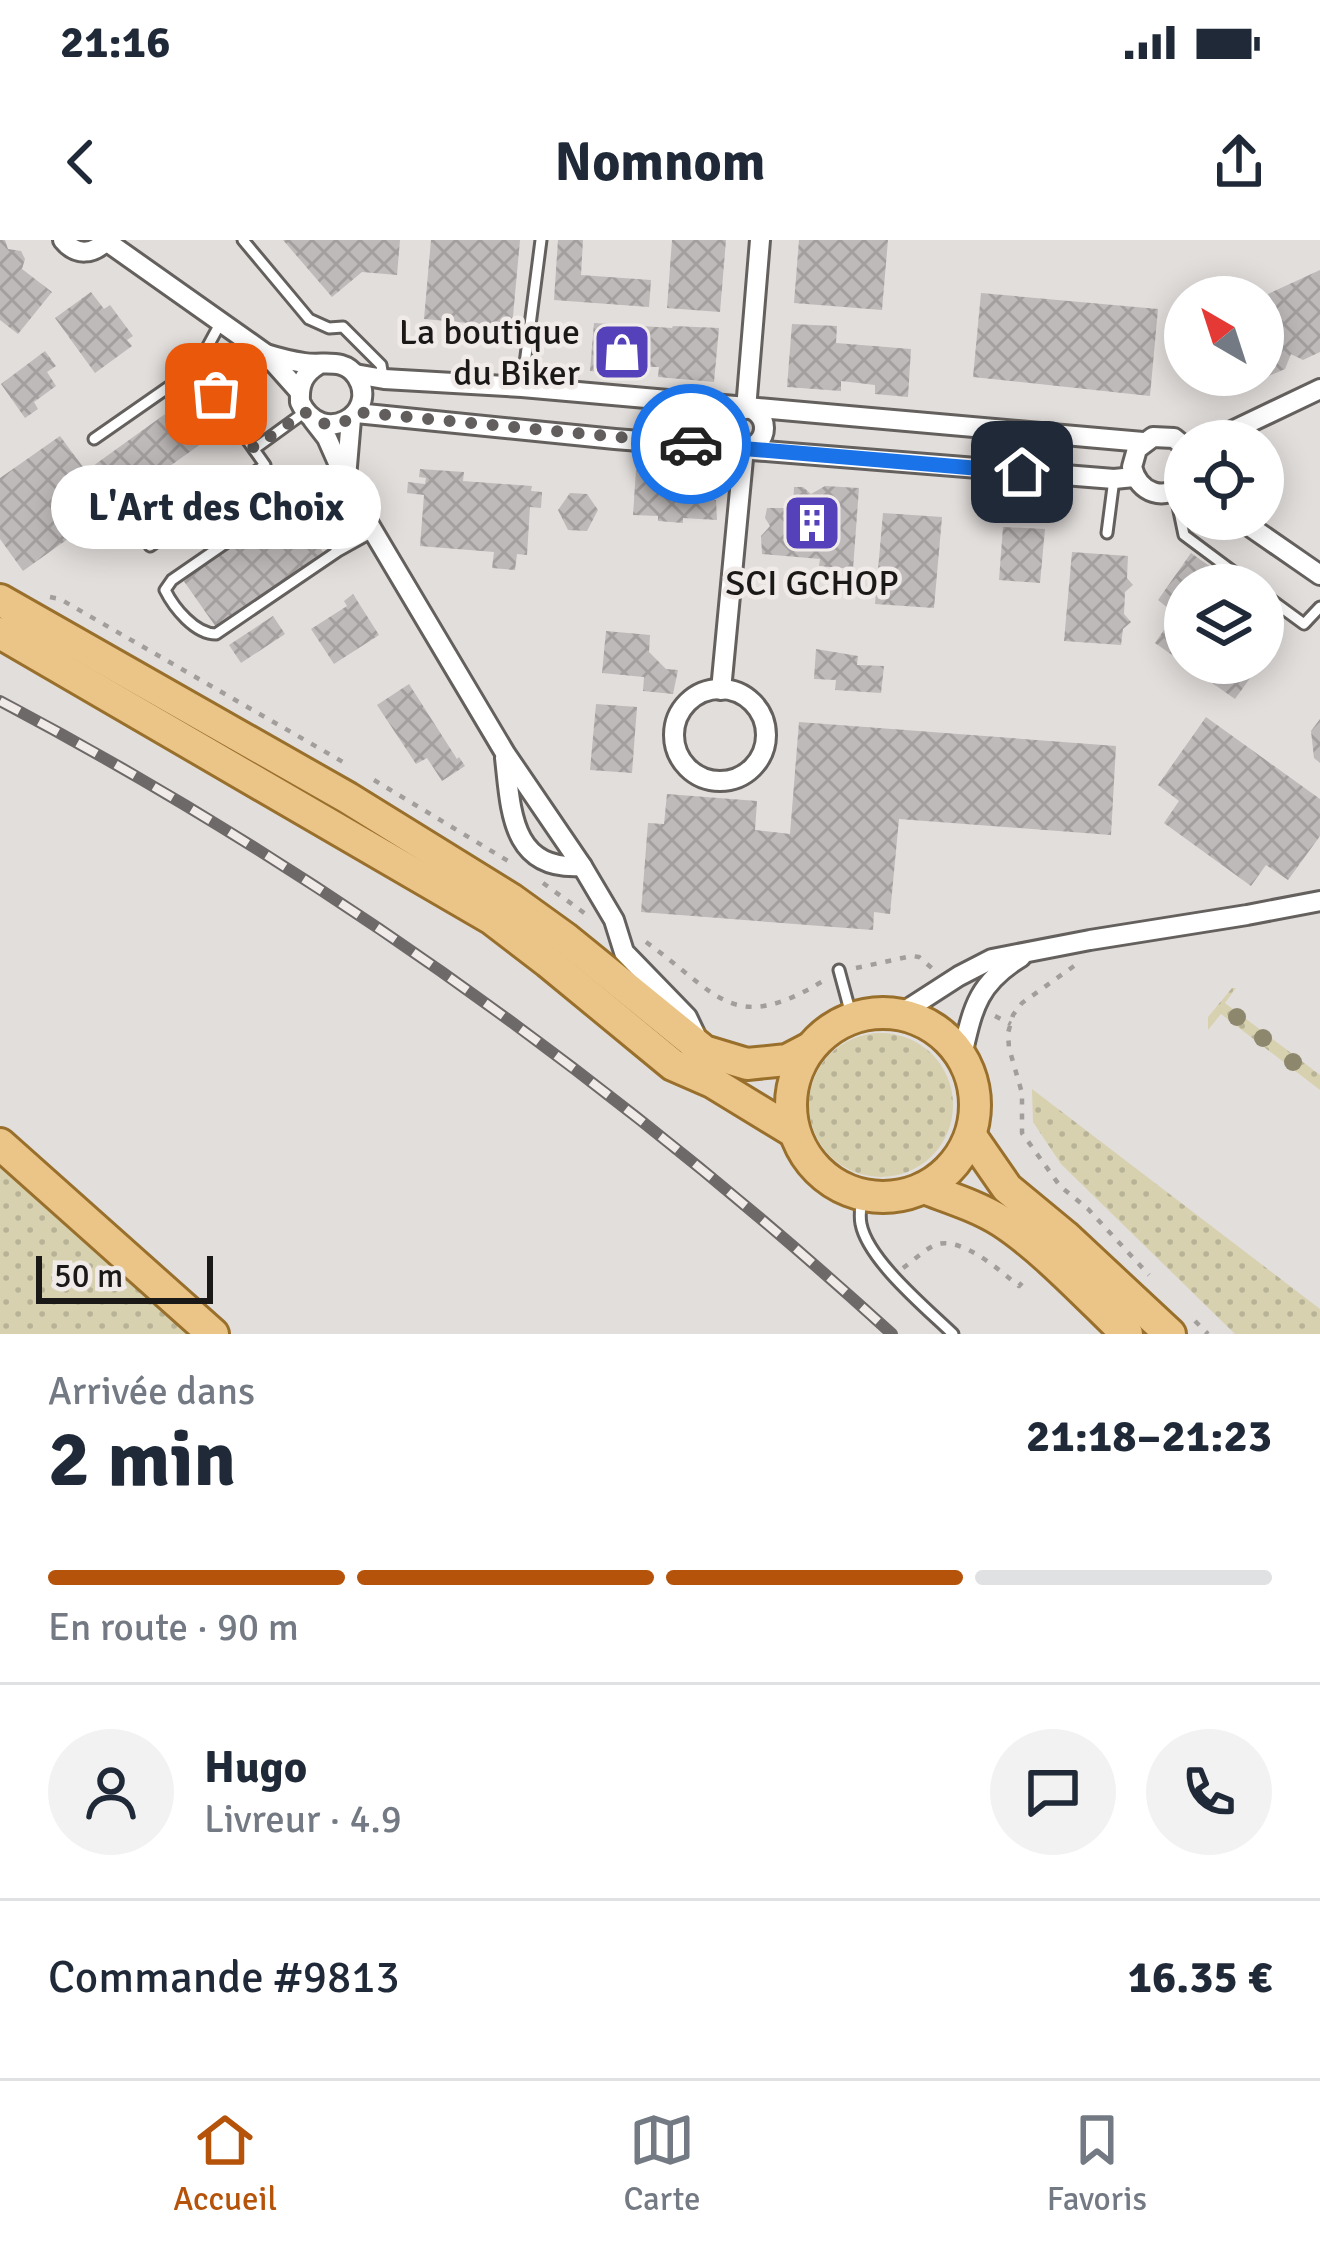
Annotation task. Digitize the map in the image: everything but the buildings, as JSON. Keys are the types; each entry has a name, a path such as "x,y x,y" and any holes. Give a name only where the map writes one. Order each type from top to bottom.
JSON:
{"main road":[{"path":"0,600 348,798 494,888 565,938 704,1051 747,1064 787,1060 810,1048"},
{"path":"0,633 492,919 673,1065 712,1082 794,1132"},
{"path":"876,1013 900,1014 938,1031 969,1068 976,1108 971,1136 954,1165 924,1188 879,1198 836,1185 818,1171 803,1154 790,1111 798,1067 810,1048 822,1035 852,1018 876,1013"},
{"path":"971,1136 1006,1188 1181,1327"},
{"path":"0,1144 214,1334"},
{"path":"924,1188 1002,1222 1127,1334"}],"street":[{"path":"63,240 82,252 100,248 107,240 266,354 299,391 309,416 327,437 354,499 505,753 614,920 624,952 687,1017 704,1051"},
{"path":"746,409 760,240"},
{"path":"266,354 318,365 338,363 356,374 384,379 1144,442"},
{"path":"299,391 308,371 318,365"},
{"path":"346,478 353,416 362,393 356,374"},
{"path":"1255,420 1320,389"},
{"path":"746,409 762,420 763,433 756,444 744,448 732,444 724,427 734,411 746,409"},
{"path":"309,416 324,424 353,416 1114,479 1135,477"},
{"path":"1164,435 1144,442 1133,458 1135,477 1142,487 1164,494"},
{"path":"721,690 744,448"},
{"path":"1270,540 1320,574"},
{"path":"721,690 743,695 753,703 766,726 757,764 723,782 710,781 687,768 674,732 683,707 693,698 721,690"},
{"path":"505,753 512,821 518,833 539,858 556,867 582,866"},
{"path":"900,1014 992,959 1320,901"},
{"path":"962,1055 982,989 1030,951"}],"lane":[{"path":"243,240 309,320 329,328 343,327 381,365 384,379"},
{"path":"522,388 541,240"},
{"path":"94,439 196,368 221,322"},
{"path":"150,546 266,465 196,368"},
{"path":"254,448 309,416"},
{"path":"1107,533 1114,479"},
{"path":"338,551 298,493 172,580 165,590 200,632 216,634 374,532"},
{"path":"1191,540 1223,564"},
{"path":"1284,609 1304,624 1320,607"},
{"path":"839,970 852,1018"},
{"path":"862,1195 862,1228 869,1244 953,1334"}],"path":[{"path":"1090,940 1084,963 1058,976 1013,1015 1009,1048 1022,1093 1022,1133 1060,1186 1157,1283"},
{"path":"894,1275 941,1243 972,1252 1019,1286 1031,1273"},
{"path":"1181,1327 1208,1334"}],"shaded area":[{"path":"1236,988 1225,1003 1320,1075 1320,1090 1221,1014 1208,1030 1208,1017"},
{"path":"881,1033 908,1039 932,1054 947,1078 953,1105 947,1132 932,1156 908,1171 881,1177 854,1171 830,1156 815,1132 809,1105 815,1078 830,1054 854,1039"},
{"path":"1032,1089 1320,1309 1320,1334 1235,1334 1061,1164 1033,1122"},
{"path":"0,1144 213,1334 0,1334"}],"railway":[{"path":"0,701 238,837 466,989 684,1155 892,1334"}],"way so far":[{"path":"216,394 254,448 305,412 324,424 344,423 356,412 691,444"}],"place":[{"name":"La boutique du Biker","path":"622,352"},
{"name":"L'Art des Choix","path":"216,394"},
{"name":"SCI GCHOP","path":"812,523"}],"route":[{"path":"691,444 1022,472"}]}
